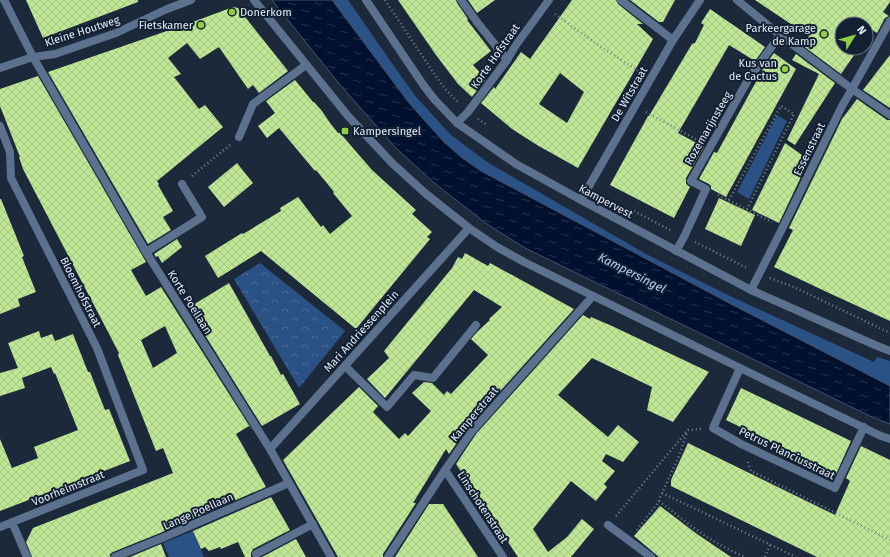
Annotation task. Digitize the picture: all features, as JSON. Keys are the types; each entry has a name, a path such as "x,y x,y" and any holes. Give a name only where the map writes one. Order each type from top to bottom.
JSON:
{"street":[{"name":"Korte Poellaan","path":"4,0 33,57 146,252 270,449 331,557"},
{"name":"Kleine Houtweg","path":"0,68 33,57 55,54 116,33 167,9 191,0"},
{"path":"254,0 348,116 392,163 425,193 469,228 497,247 520,260 740,368 890,439"},
{"name":"Kampervest","path":"366,0 435,100 457,123 516,164 751,290 890,351"},
{"path":"461,0 507,60"},
{"path":"621,0 672,40"},
{"name":"De Witstraat","path":"581,200 672,40 700,0"},
{"path":"737,0 852,90 890,116"},
{"name":"Korte Hofstraat","path":"457,123 468,112 547,3"},
{"name":"Essenstraat","path":"751,290 842,106 890,20"},
{"name":"Rozemarijnsteeg","path":"706,189 690,181 748,80 780,35"},
{"path":"240,137 253,104 306,65"},
{"name":"Bloemhofstraat","path":"0,126 10,152 11,178 96,348 143,470"},
{"path":"146,252 202,217 182,184"},
{"path":"676,251 706,189"},
{"name":"Mari Andriessenplein","path":"270,449 469,228"},
{"name":"Kamperstraat","path":"388,557 472,431 593,296"},
{"path":"345,366 387,407 414,375 433,378 476,325"},
{"path":"713,428 740,368"},
{"name":"Petrus Planciusstraat","path":"713,428 741,444 835,488 864,427"},
{"name":"Voorhelmstraat","path":"0,527 143,470"},
{"name":"Linschotenstraat","path":"445,470 503,557"},
{"name":"Lange Poellaan","path":"115,557 289,483"},
{"path":"12,522 27,557"},
{"path":"256,554 313,524"},
{"path":"608,525 651,557"}],"path":[{"path":"385,0 445,89 468,112 492,130"},
{"path":"547,3 595,43 650,78"},
{"path":"635,106 710,147"},
{"path":"730,200 781,106 794,114 747,209"},
{"path":"182,184 240,137"},
{"path":"706,189 783,227"},
{"name":"Kampervest","path":"629,209 760,274 794,287 890,333"},
{"path":"608,525 688,430 713,428"},
{"path":"628,540 659,501 679,456 688,430"},
{"path":"741,444 751,471 890,540"},
{"path":"662,493 796,557"},
{"path":"659,501 707,538 737,554 746,557"},
{"path":"765,557 770,545"}],"green space":[{"path":"332,0 348,0 417,98 451,135 487,162 646,254 732,297 874,362 877,357 890,361 890,386 729,303 481,171 461,157 443,141 409,103"},
{"path":"777,115 787,121 749,199 737,192"},
{"path":"260,263 345,331 299,388 234,279"},
{"path":"193,531 204,557 169,557 163,543"}],"water":[{"path":"272,0 332,0 409,103 443,141 461,157 481,171 729,303 890,386 890,424 872,417 525,248 487,224 433,182 396,148 341,86"}],"building":[{"path":"26,0 138,0 138,2 43,38"},
{"path":"398,0 456,0 468,19 467,20 491,51 473,65 486,79 472,97 458,84"},
{"path":"468,0 495,0 477,13"},
{"path":"572,0 616,0 618,4 643,24 637,24 653,39 578,168 512,129 481,103 494,87 495,89 521,52 530,59","holes":["560,73 584,92 567,123 539,104"]},
{"path":"630,0 675,0 663,22 659,22"},
{"name":"Parkeergarage de Kamp","path":"755,0 890,0 883,12 889,16 885,18 877,33 874,31 874,16 834,16 834,56 853,56 841,74 802,45 809,36"},
{"path":"233,7 238,8 288,71 259,93 253,85 248,89 219,47 200,59 187,43 168,58 181,74 174,77 199,109 205,105 223,127 157,181 173,211 163,217 171,230 148,244 48,72"},
{"path":"710,9 765,47 755,61 729,45 678,133 704,147 686,178 686,184 690,187 674,218 610,185 648,116 692,44 695,43 704,25 701,23"},
{"path":"774,53 796,69 726,197 711,189 709,184 699,179 714,152 717,153 764,67"},
{"path":"796,54 835,83 795,145 787,140 819,74 792,60"},
{"path":"890,55 890,108 863,90"},
{"path":"38,76 146,262 131,270 146,296 161,287 252,430 249,426 236,434 266,487 113,552 110,554 110,557 32,557 26,542 33,528 173,473 163,448 156,451 118,355 119,353 23,169 20,157 0,106 0,89","holes":["165,326 177,353 153,368 141,340"]},
{"path":"295,80 322,111 338,133 340,133 372,170 416,210 412,214 432,232 427,237 430,239 356,329 261,251 218,278 205,256 281,211 280,208 298,197 321,227 323,225 330,234 352,216 316,170 315,171 279,128 267,138 258,126 275,113 266,101"},
{"path":"857,99 887,120 890,120 890,321 774,267 793,230 789,228 842,119"},
{"path":"785,143 809,160 779,223 752,210"},
{"path":"237,163 253,183 224,207 208,187"},
{"path":"719,198 755,215 741,246 705,229"},
{"path":"0,199 24,256 22,257 36,292 18,299 20,306 0,314"},
{"path":"177,239 182,247 162,263 158,256 156,257 154,254"},
{"path":"465,253 488,266 490,263 574,309 468,427 449,454 446,449 413,503 416,503 383,554 383,557 338,557 283,460 359,387 378,406 373,412 399,439 405,433 408,436 431,411 412,393 424,382 432,383 444,395 447,391 451,394 488,355 471,339 502,307 474,290 385,398 367,379 389,358 384,351 452,268 458,257 462,259"},
{"path":"229,283 281,375 283,374 300,404 262,426 188,308"},
{"path":"583,315 590,319 591,317 612,326 709,372 673,422 647,410 652,387 592,358 558,395 608,437 618,425 639,442 623,462 606,454 602,461 615,471 604,484 607,487 596,501 571,481 533,529 548,552 567,537 582,519 594,529 571,557 518,557 456,464 476,434"},
{"path":"39,331 41,338 52,334 55,341 73,334 105,410 109,409 130,461 0,511 0,439 12,468 38,458 34,447 78,430 55,373 54,374 51,367 22,378 25,388 0,396 0,373 18,368 8,343"},
{"path":"741,388 851,441 836,474 726,420"},
{"path":"688,443 835,515 850,481 846,478 861,446 890,460 890,557 817,557 671,486 671,480"},
{"path":"271,497 290,530 253,549 251,557 245,557 238,542 221,549 220,547 209,551 205,547 201,549 193,531"},
{"path":"429,504 443,504 478,557 395,557"},
{"path":"660,506 731,557 659,557 634,536"},
{"path":"296,539 306,557 262,557"},
{"path":"161,544 166,557 130,557"}],"place":[{"name":"Donerkom","path":"232,12"},
{"name":"Fietskamer","path":"201,25"},
{"name":"Parkeergarage de Kamp","path":"824,34"},
{"name":"Kus van de Cactus","path":"785,69"},
{"name":"Kampersingel","path":"345,131"}]}
